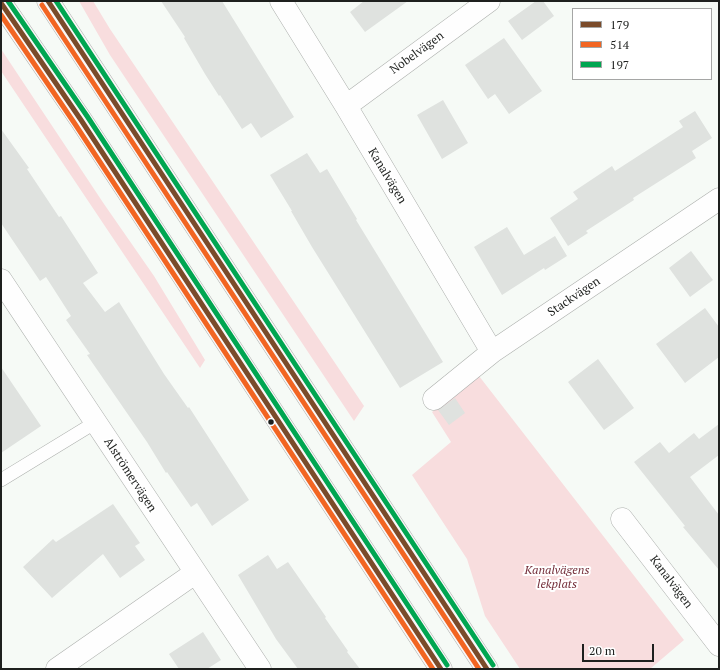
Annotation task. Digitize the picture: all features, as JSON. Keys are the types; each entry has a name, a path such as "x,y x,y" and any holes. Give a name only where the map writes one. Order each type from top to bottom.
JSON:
{"main road":[{"path":"48,1 487,669"},
{"path":"1,3 81,120 442,669"}],"street":[{"name":"Kanalvägen","path":"281,1 346,106 492,352"},
{"name":"Nobelvägen","path":"346,106 489,1"},
{"name":"Stackvägen","path":"434,399 492,352 719,199"},
{"name":"Alströmervägen","path":"1,280 260,669"},
{"name":"Kanalvägen","path":"622,519 719,645"},
{"path":"57,669 195,573"}],"lane":[{"path":"1,480 96,422"}],"green space":[{"path":"79,1 93,1 110,29 364,406 354,421 110,55"},
{"path":"1,49 104,204 154,276 205,360 200,368 1,71"},
{"name":"Kanalvägens lekplats","path":"479,376 684,640 650,669 520,669 485,616 467,559 412,475 451,442 432,412"}],"building":[{"path":"161,1 222,1 294,117 261,138 251,123 242,129 205,74 184,38 185,37"},
{"path":"364,1 408,1 365,32 350,12"},
{"path":"536,1 543,1 554,16 522,40 508,21"},
{"path":"504,38 542,91 509,114 495,94 488,99 465,65"},
{"path":"443,100 468,143 442,159 417,115"},
{"path":"695,111 712,138 692,151 696,158 633,198 634,200 586,231 588,233 568,246 550,218 578,199 573,192 612,166 615,171 683,127 679,121"},
{"path":"1,129 29,168 27,169 59,217 61,216 98,273 83,283 105,312 119,302 164,374 188,408 189,407 249,500 212,526 197,503 191,507 167,472 166,473 147,442 87,355 90,354 66,320 71,316 46,277 40,281 1,223"},
{"path":"307,153 320,173 327,169 357,219 356,220 443,362 400,388 312,247 270,175"},
{"path":"507,227 524,255 555,236 567,256 545,270 544,268 502,295 474,247"},
{"path":"691,251 713,280 690,297 669,268"},
{"path":"705,308 719,327 719,357 685,383 656,344"},
{"path":"598,359 634,408 604,430 568,382"},
{"path":"1,367 41,426 1,453"},
{"path":"455,398 465,413 449,425 438,410"},
{"path":"719,424 719,455 690,477 719,515 719,570 683,527 685,526 634,462 660,442 669,453 694,433 699,439"},
{"path":"113,504 140,543 135,546 145,560 120,578 103,554 52,598 23,567 53,539 56,542"},
{"path":"268,555 277,569 288,562 326,617 325,618 348,651 347,652 360,669 298,669 276,639 238,575"},
{"path":"203,632 221,660 207,669 179,669 169,654"}],"transit line":[{"name":"197","path":"8,1 87,116 447,665"},
{"name":"179","path":"48,1 487,669"},
{"name":"197","path":"56,1 493,665"},
{"name":"179","path":"1,3 81,120 441,669"},
{"name":"514","path":"42,5 479,669"},
{"name":"514","path":"1,15 75,124 433,669"}]}
